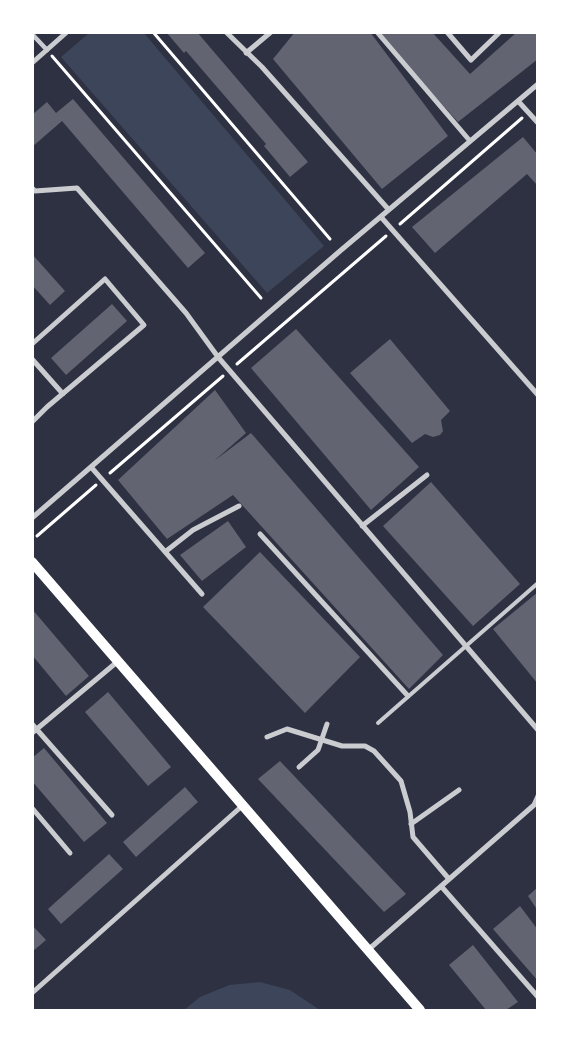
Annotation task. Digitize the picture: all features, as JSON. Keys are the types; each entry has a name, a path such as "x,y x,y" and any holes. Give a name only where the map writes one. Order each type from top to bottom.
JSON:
{"main road":[{"path":"32,562 420,1010"}],"street":[{"path":"32,63 67,32"},
{"path":"226,32 262,67 389,210"},
{"path":"246,53 271,32"},
{"path":"377,32 470,141"},
{"path":"447,32 470,60 500,32"},
{"path":"32,34 47,50"},
{"path":"32,518 538,84"},
{"path":"518,101 538,123"},
{"path":"32,188 35,191 77,188 186,313 218,357 538,730"},
{"path":"381,217 536,391"},
{"path":"32,344 105,279 144,324 32,422"},
{"path":"32,359 63,394"},
{"path":"91,467 202,594"},
{"path":"362,526 427,475"},
{"path":"165,552 193,530 239,506"},
{"path":"260,534 408,696"},
{"path":"35,731 117,662"},
{"path":"32,724 35,731 112,815"},
{"path":"299,767 318,750 327,724"},
{"path":"267,737 287,729 342,746 365,746 374,752 401,781 413,837 449,879"},
{"path":"411,824 459,790"},
{"path":"367,950 534,805 538,796"},
{"path":"32,993 242,806"},
{"path":"32,808 70,853"},
{"path":"440,886 538,997"}],"lane":[{"path":"378,723 464,645 538,583"}],"path":[{"path":"153,32 330,239"},
{"path":"47,50 261,298"},
{"path":"37,536 528,112"}],"shaded area":[{"path":"89,33 144,33 324,246 267,293 61,57"},
{"path":"260,982 290,990 320,1010 184,1010 200,997 229,985"}],"building":[{"path":"166,32 197,32 308,162 290,177 264,146 266,144 186,51 184,53"},
{"path":"295,32 370,32 448,136 382,189 273,59"},
{"path":"377,32 432,32 470,74 517,32 538,32 538,59 458,122"},
{"path":"73,99 205,253 188,268 62,121 32,147 32,115 47,102 56,113"},
{"path":"523,137 538,155 538,186 527,174 435,253 412,227"},
{"path":"32,254 65,291 50,305 32,285"},
{"path":"112,304 127,321 66,375 51,358"},
{"path":"296,329 419,467 371,510 251,368"},
{"path":"390,339 450,411 441,420 443,431 440,435 433,437 425,434 412,443 350,373"},
{"path":"215,390 246,433 214,461 251,433 443,655 409,689 233,495 167,539 118,480"},
{"path":"431,482 520,584 473,626 383,526"},
{"path":"228,521 246,547 202,581 180,555"},
{"path":"260,552 360,657 305,713 203,607"},
{"path":"538,592 538,684 493,629"},
{"path":"32,609 89,676 66,696 32,655"},
{"path":"108,692 171,767 148,786 85,712"},
{"path":"44,748 107,823 84,842 32,781 32,758"},
{"path":"280,761 406,894 384,912 258,779"},
{"path":"185,787 198,802 136,857 123,842"},
{"path":"109,854 123,869 61,924 48,909"},
{"path":"538,887 538,911 528,896"},
{"path":"520,906 538,930 538,981 493,929"},
{"path":"32,925 46,940 32,952"},
{"path":"473,945 518,1002 506,1010 486,1010 449,965"}]}
